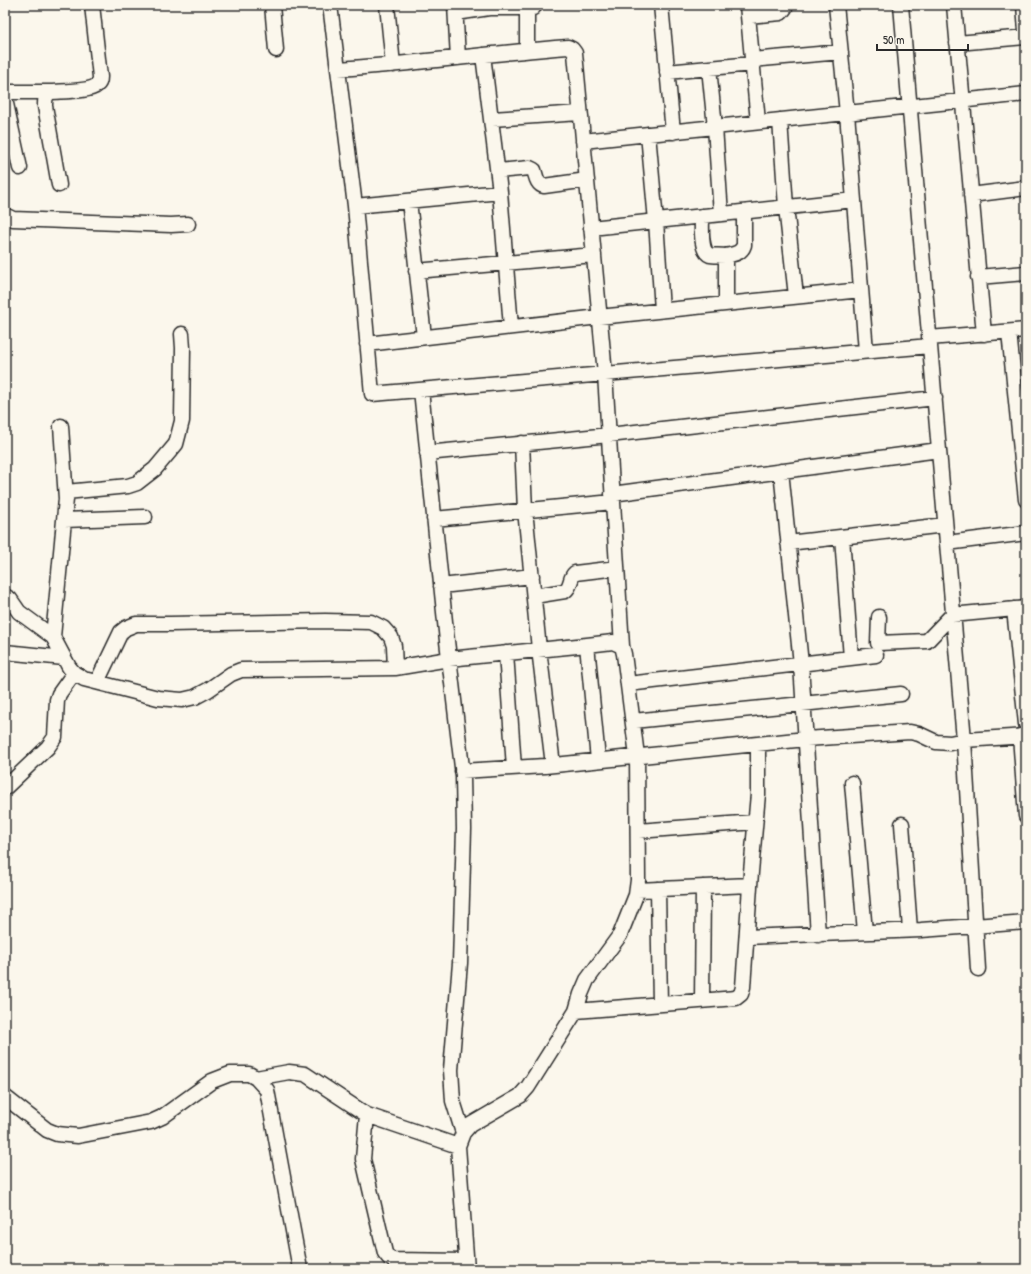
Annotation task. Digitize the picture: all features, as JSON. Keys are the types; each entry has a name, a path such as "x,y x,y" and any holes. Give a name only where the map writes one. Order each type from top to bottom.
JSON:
{"street":[{"path":"5,92 86,90 96,87 99,84 100,77 92,5"},
{"path":"272,5 276,50"},
{"path":"330,5 355,206 372,394 866,351 984,334 1026,330"},
{"path":"387,5 393,64"},
{"path":"661,5 673,132"},
{"path":"758,122 747,10 781,13 786,5"},
{"path":"836,5 847,113 866,351"},
{"path":"901,5 964,740 978,969"},
{"path":"954,5 984,334"},
{"path":"1024,5 1026,31"},
{"path":"458,58 456,9 534,6"},
{"path":"527,50 527,15 528,11 534,6"},
{"path":"957,43 1026,37"},
{"path":"338,69 568,47 575,53 605,374 622,646 637,756 637,890 620,935 587,980 576,1011 535,1077 520,1096 470,1125 460,1140"},
{"path":"667,72 841,52"},
{"path":"483,55 498,171 511,327"},
{"path":"709,68 715,127 720,214"},
{"path":"51,92 46,95 45,106 58,185"},
{"path":"583,141 1026,94"},
{"path":"5,99 20,168"},
{"path":"492,119 580,113"},
{"path":"780,120 786,207 796,296"},
{"path":"648,134 662,310"},
{"path":"498,171 530,168 534,170 538,182 544,186 586,180"},
{"path":"971,195 1026,188"},
{"path":"355,206 500,192"},
{"path":"591,228 854,200"},
{"path":"409,201 424,337"},
{"path":"702,216 703,246 705,252 709,254 726,256 737,253 743,248 744,212"},
{"path":"5,215 13,219 171,225 188,224"},
{"path":"416,271 594,255"},
{"path":"726,256 726,304"},
{"path":"978,277 1026,273"},
{"path":"368,344 662,310 861,290"},
{"path":"1009,332 1022,423 1026,500"},
{"path":"66,492 128,486 137,483 155,469 176,444 182,421 182,334"},
{"path":"368,1115 363,1159 385,1253 393,1260 466,1265 460,1140 453,1101 451,1070 460,963 464,829 462,771 420,390"},
{"path":"427,453 609,435 935,398"},
{"path":"53,637 66,492 61,426"},
{"path":"522,443 525,510 539,649 553,765"},
{"path":"434,518 525,510 613,498 780,471 939,450"},
{"path":"780,471 801,664 818,935"},
{"path":"64,520 145,517"},
{"path":"788,542 946,525"},
{"path":"947,543 1026,533"},
{"path":"842,537 851,658"},
{"path":"534,596 566,591 572,575 575,573 617,568"},
{"path":"441,586 532,576"},
{"path":"5,596 10,599 19,612 53,637 68,667 74,673 97,682 158,698 182,700 195,697 231,674 241,670 394,668 449,659 539,649 613,642 622,646"},
{"path":"879,617 878,644 927,641 952,615 1020,608 1026,816"},
{"path":"97,682 121,632 136,624 324,621 371,622 383,628 391,637 394,646 394,668"},
{"path":"587,645 598,760"},
{"path":"5,652 64,658"},
{"path":"506,653 514,768"},
{"path":"628,684 876,655"},
{"path":"5,788 48,747 55,736 57,700 59,694 74,673"},
{"path":"632,721 901,694"},
{"path":"462,771 553,765 806,739 910,732 919,734 936,742 950,743 1024,732"},
{"path":"576,1011 736,998 741,994 744,987 746,937 758,794 758,744"},
{"path":"852,783 865,932"},
{"path":"638,831 756,822"},
{"path":"902,824 910,930"},
{"path":"637,890 750,885"},
{"path":"702,1001 703,887"},
{"path":"658,889 660,1004"},
{"path":"746,937 818,935 1026,922"},
{"path":"256,1078 289,1072 305,1074 368,1115 460,1140"},
{"path":"5,1097 47,1130 56,1134 78,1136 151,1122 162,1117 212,1081 230,1074 249,1074 256,1078 267,1090 300,1269"}]}
